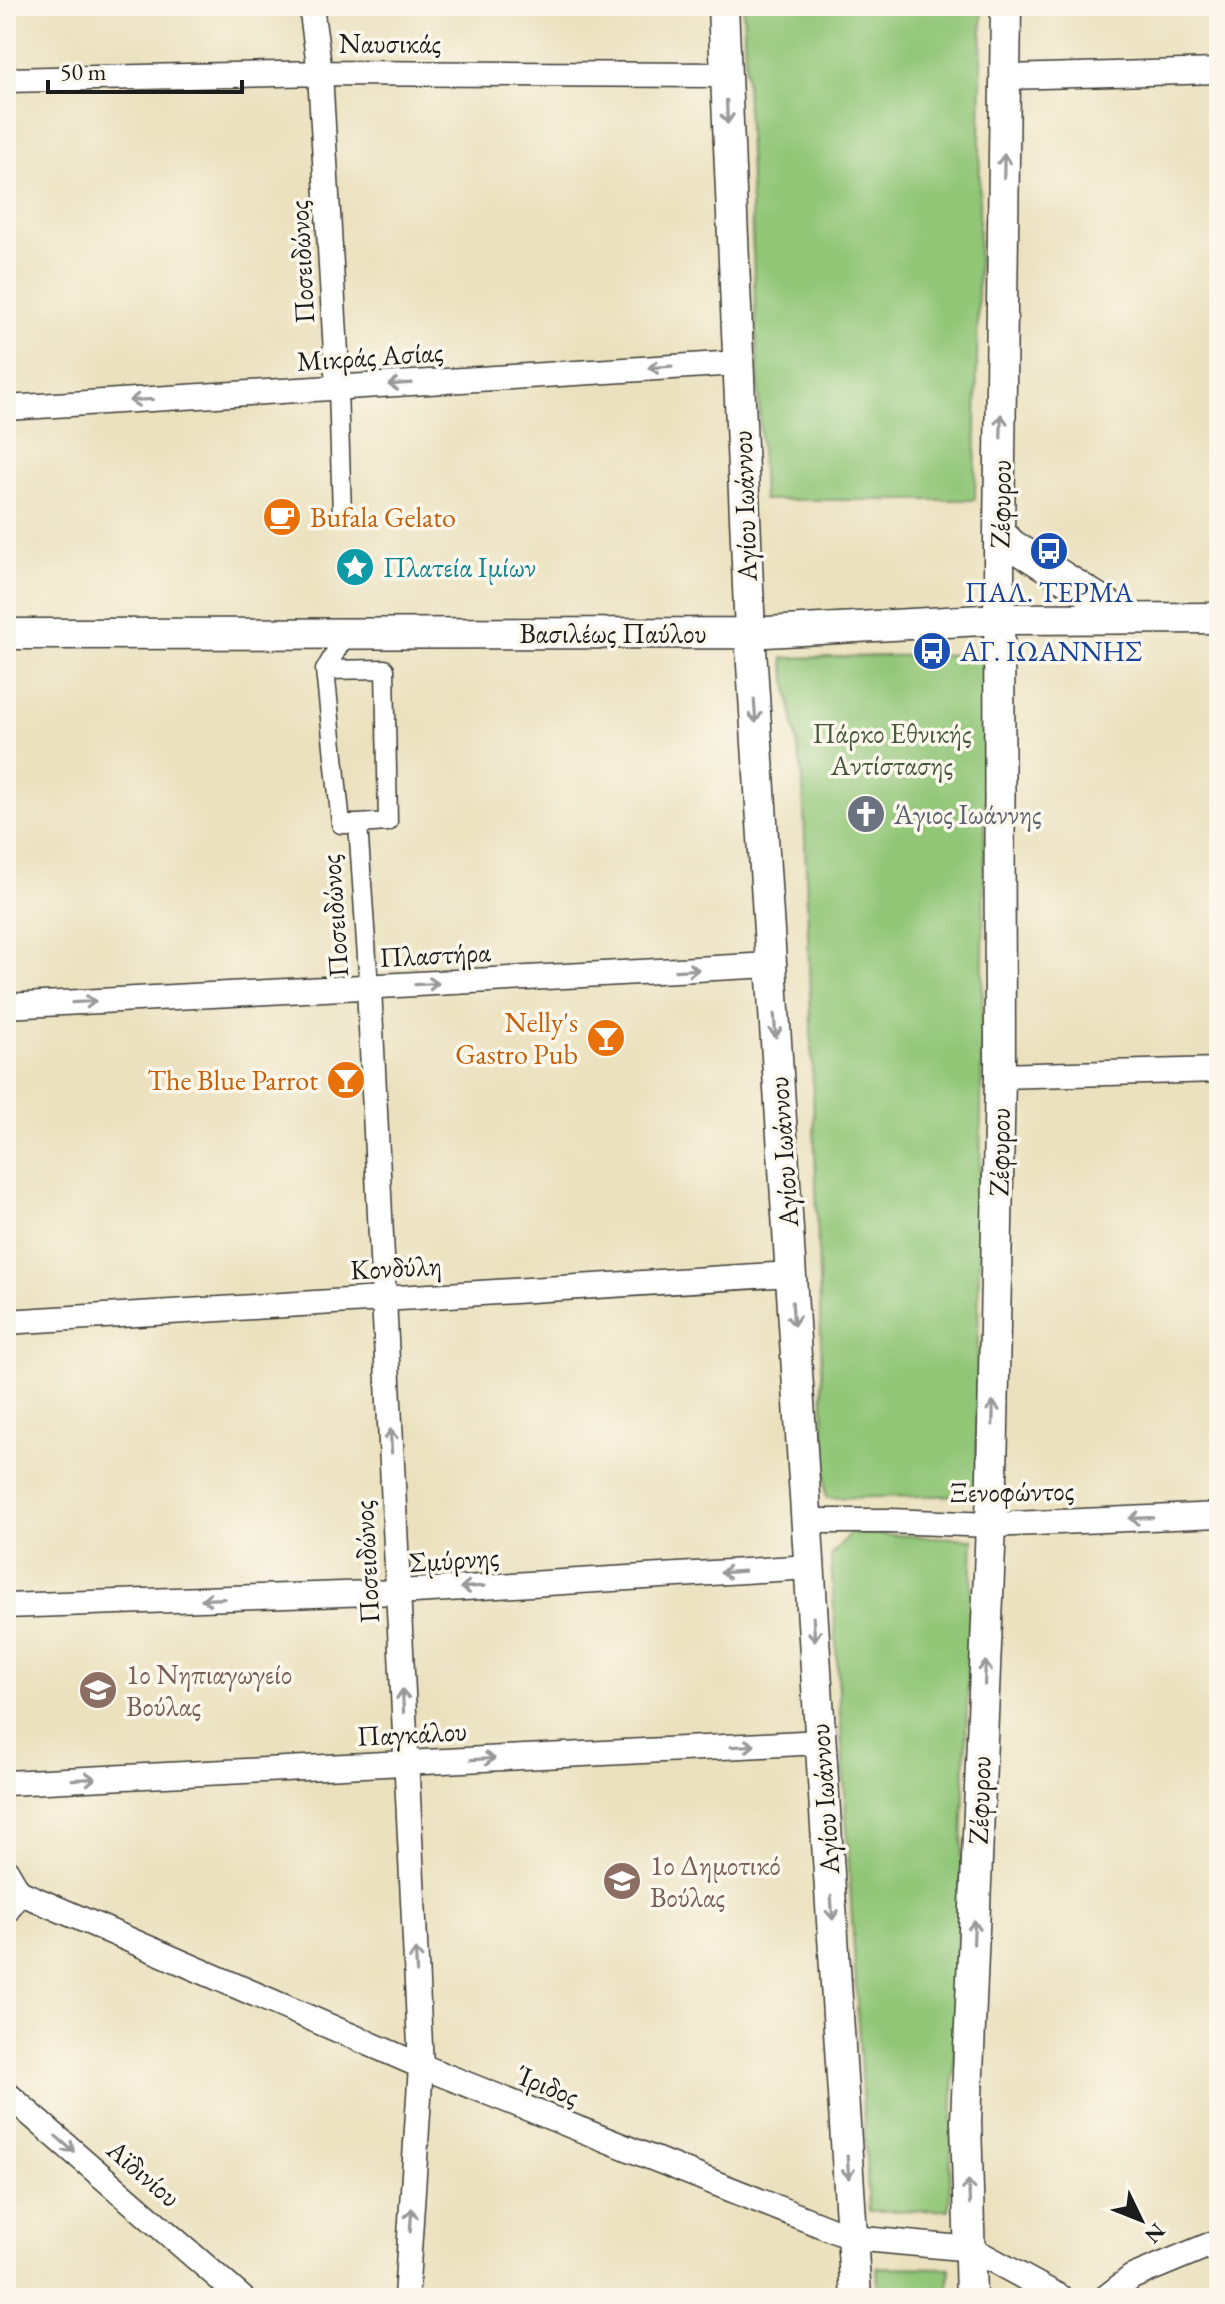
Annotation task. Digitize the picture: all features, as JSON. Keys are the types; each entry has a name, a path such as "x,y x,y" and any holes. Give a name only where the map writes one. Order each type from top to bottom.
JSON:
{"street":[{"name":"Ποσειδώνος","path":"311,6 320,73 342,515"},
{"name":"Αγίου Ιωάννου","path":"723,6 750,633 856,2298"},
{"name":"Ζέφυρου","path":"971,2298 966,2121 991,1525 1000,1076 999,532 1006,6"},
{"path":"1005,77 1219,71"},
{"name":"Ναυσικάς","path":"6,80 320,73 725,75"},
{"name":"Μικράς Ασίας","path":"6,408 738,363"},
{"path":"999,532 1012,545 1128,618"},
{"name":"Βασιλέως Παύλου","path":"6,634 750,633 1000,619 1219,618"},
{"path":"325,670 346,634"},
{"name":"Ποσειδώνος","path":"385,669 388,822 341,824 325,670 385,669"},
{"name":"Ποσειδώνος","path":"358,824 369,987 421,2066 406,2298"},
{"name":"Πλαστήρα","path":"6,1006 771,965"},
{"path":"1000,1076 1219,1070"},
{"name":"Κονδύλη","path":"6,1322 791,1274"},
{"name":"Ξενοφώντος","path":"807,1521 991,1525 1219,1515"},
{"name":"Σμύρνης","path":"6,1606 398,1592 810,1567"},
{"name":"Παγκάλου","path":"6,1783 821,1742"},
{"path":"6,1870 13,1902"},
{"name":"Ίριδος","path":"13,1902 853,2238 972,2249 1062,2298"},
{"name":"Αϊδινίου","path":"6,2093 242,2298"},
{"path":"1105,2298 1132,2277 1219,2241"}],"green space":[{"path":"743,6 982,6 975,500 763,500"},
{"name":"Πάρκο Εθνικής Αντίστασης","path":"987,654 976,1495 826,1498 803,779 783,658"},
{"path":"850,1533 973,1539 949,2210 869,2211 831,1556"},
{"path":"877,2267 950,2268 948,2298 879,2298"}],"place":[{"name":"Bufala Gelato","path":"282,517"},
{"name":"ΠΑΛ. ΤΕΡΜΑ","path":"1049,551"},
{"name":"Πλατεία Ιμίων","path":"355,567"},
{"name":"ΑΓ. ΙΩΑΝΝΗΣ","path":"932,651"},
{"name":"Άγιος Ιωάννης","path":"866,814"},
{"name":"Nelly's Gastro Pub","path":"606,1038"},
{"name":"The Blue Parrot","path":"346,1080"},
{"name":"1ο Νηπιαγωγείο Βούλας","path":"98,1690"},
{"name":"1ο Δημοτικό Βούλας","path":"622,1881"}]}
